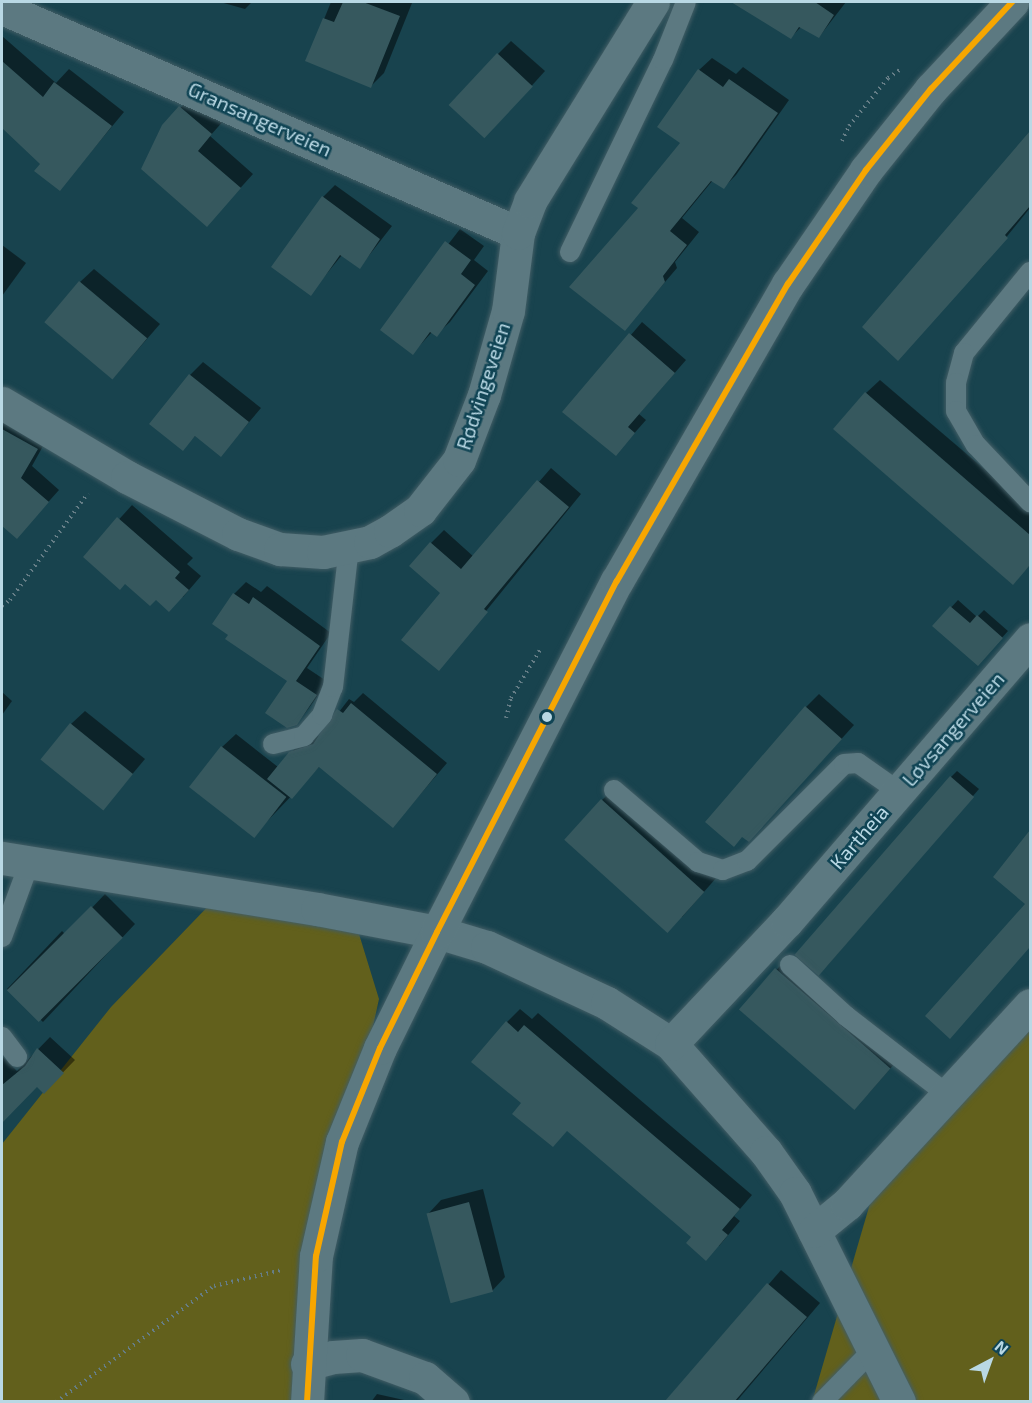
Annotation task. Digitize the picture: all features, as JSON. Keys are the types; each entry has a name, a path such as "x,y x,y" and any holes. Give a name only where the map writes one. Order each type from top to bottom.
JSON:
{"street":[{"name":"Rødvingeveien","path":"2,403 108,465 238,534 280,549 323,552 370,542 420,510 459,460 482,404 508,311 518,233 540,184 653,2"},
{"path":"308,1401 307,1364 321,1220 342,1142 380,1048 437,932 617,581 788,284 866,170 931,89 1012,2"},
{"name":"Gransangerveien","path":"2,8 518,233"},
{"name":"Løvsangerveien","path":"898,791 1030,639"},
{"name":"Kartheia","path":"671,1044 787,921 898,791"},
{"path":"15,861 317,909 437,932 487,947 608,1003 671,1044 752,1134 795,1193 871,1352 899,1401"},
{"path":"814,1231 847,1204 949,1096 1030,1005"},
{"path":"307,1364 333,1357 362,1355 425,1378 453,1401"}],"lane":[{"path":"570,252 663,60 686,2"},
{"path":"1030,272 964,352 956,383 956,411 976,445 1030,502"},
{"path":"273,744 304,736 322,715 333,687 349,547"},
{"name":"Kartheia","path":"614,790 698,862 723,870 747,861 844,764 858,764 898,791"},
{"path":"2,937 15,861"},
{"path":"790,965 855,1023 949,1096"},
{"path":"2,1037 17,1057"},
{"path":"822,1401 871,1352"}],"path":[{"path":"2,606 10,600 108,465"},
{"path":"56,1401 214,1286 287,1268"}],"shaded area":[{"path":"217,897 359,934 379,999 336,1197 309,1401 2,1401 2,1144 111,1007"},
{"path":"1030,1005 1030,1401 812,1402 871,1200"}],"building":[{"path":"343,2 363,2 400,16 371,88 305,61 323,18 334,22"},
{"path":"731,2 815,2 834,15 819,38 799,27 791,39"},
{"path":"497,53 533,86 484,138 449,105"},
{"path":"2,61 43,97 54,82 112,126 60,191 34,171 40,164 2,128"},
{"path":"698,69 723,87 729,79 778,113 724,189 711,181 670,231 687,245 663,276 665,282 625,331 569,287 638,208 631,203 680,143 657,127"},
{"path":"179,106 212,134 198,151 241,188 207,227 141,169 162,125"},
{"path":"1030,131 1030,206 1005,235 1008,238 898,361 862,327"},
{"path":"322,196 380,239 360,269 340,255 311,296 271,267"},
{"path":"445,241 471,260 461,274 475,285 437,337 430,332 413,355 380,330"},
{"path":"79,281 147,338 112,380 44,322"},
{"path":"629,333 675,373 628,427 635,433 616,456 562,412"},
{"path":"189,374 249,422 221,457 195,436 183,451 149,424"},
{"path":"865,392 1030,535 1030,565 1013,585 833,429"},
{"path":"2,429 38,449 21,478 49,502 17,539 2,526"},
{"path":"537,480 569,507 484,609 488,612 439,671 401,640 440,593 409,566 430,542 461,569"},
{"path":"117,517 180,572 175,578 189,590 169,612 156,600 150,606 125,584 120,590 83,557"},
{"path":"233,593 249,604 253,597 320,646 296,681 317,695 297,725 287,728 265,713 287,681 225,639 228,635 212,624"},
{"path":"950,606 970,623 977,615 1003,638 978,666 932,626"},
{"path":"351,703 437,774 393,828 319,767 292,799 267,779 289,752 313,744 337,709 343,713"},
{"path":"805,706 842,739 749,842 742,837 734,847 705,822"},
{"path":"70,723 133,774 103,811 40,760"},
{"path":"221,746 286,797 254,838 189,787"},
{"path":"950,776 974,797 819,976 795,955"},
{"path":"601,799 704,892 667,933 564,840"},
{"path":"1030,830 1030,947 950,1039 925,1016 1025,904 993,877"},
{"path":"91,906 123,938 39,1022 7,990"},
{"path":"775,968 890,1068 854,1110 739,1010"},
{"path":"506,1021 518,1032 524,1025 740,1209 722,1230 728,1235 706,1261 686,1243 691,1237 567,1131 553,1147 512,1114 521,1103 471,1062"},
{"path":"37,1048 64,1073 44,1094 37,1087 2,1123 2,1085 25,1066"},
{"path":"469,1202 493,1292 451,1303 426,1213"},
{"path":"767,1283 807,1317 735,1401 665,1401"}],"transit line":[{"path":"307,1402 316,1256 342,1142 380,1048 437,932 617,581 788,284 866,170 931,89 1012,2"}]}
